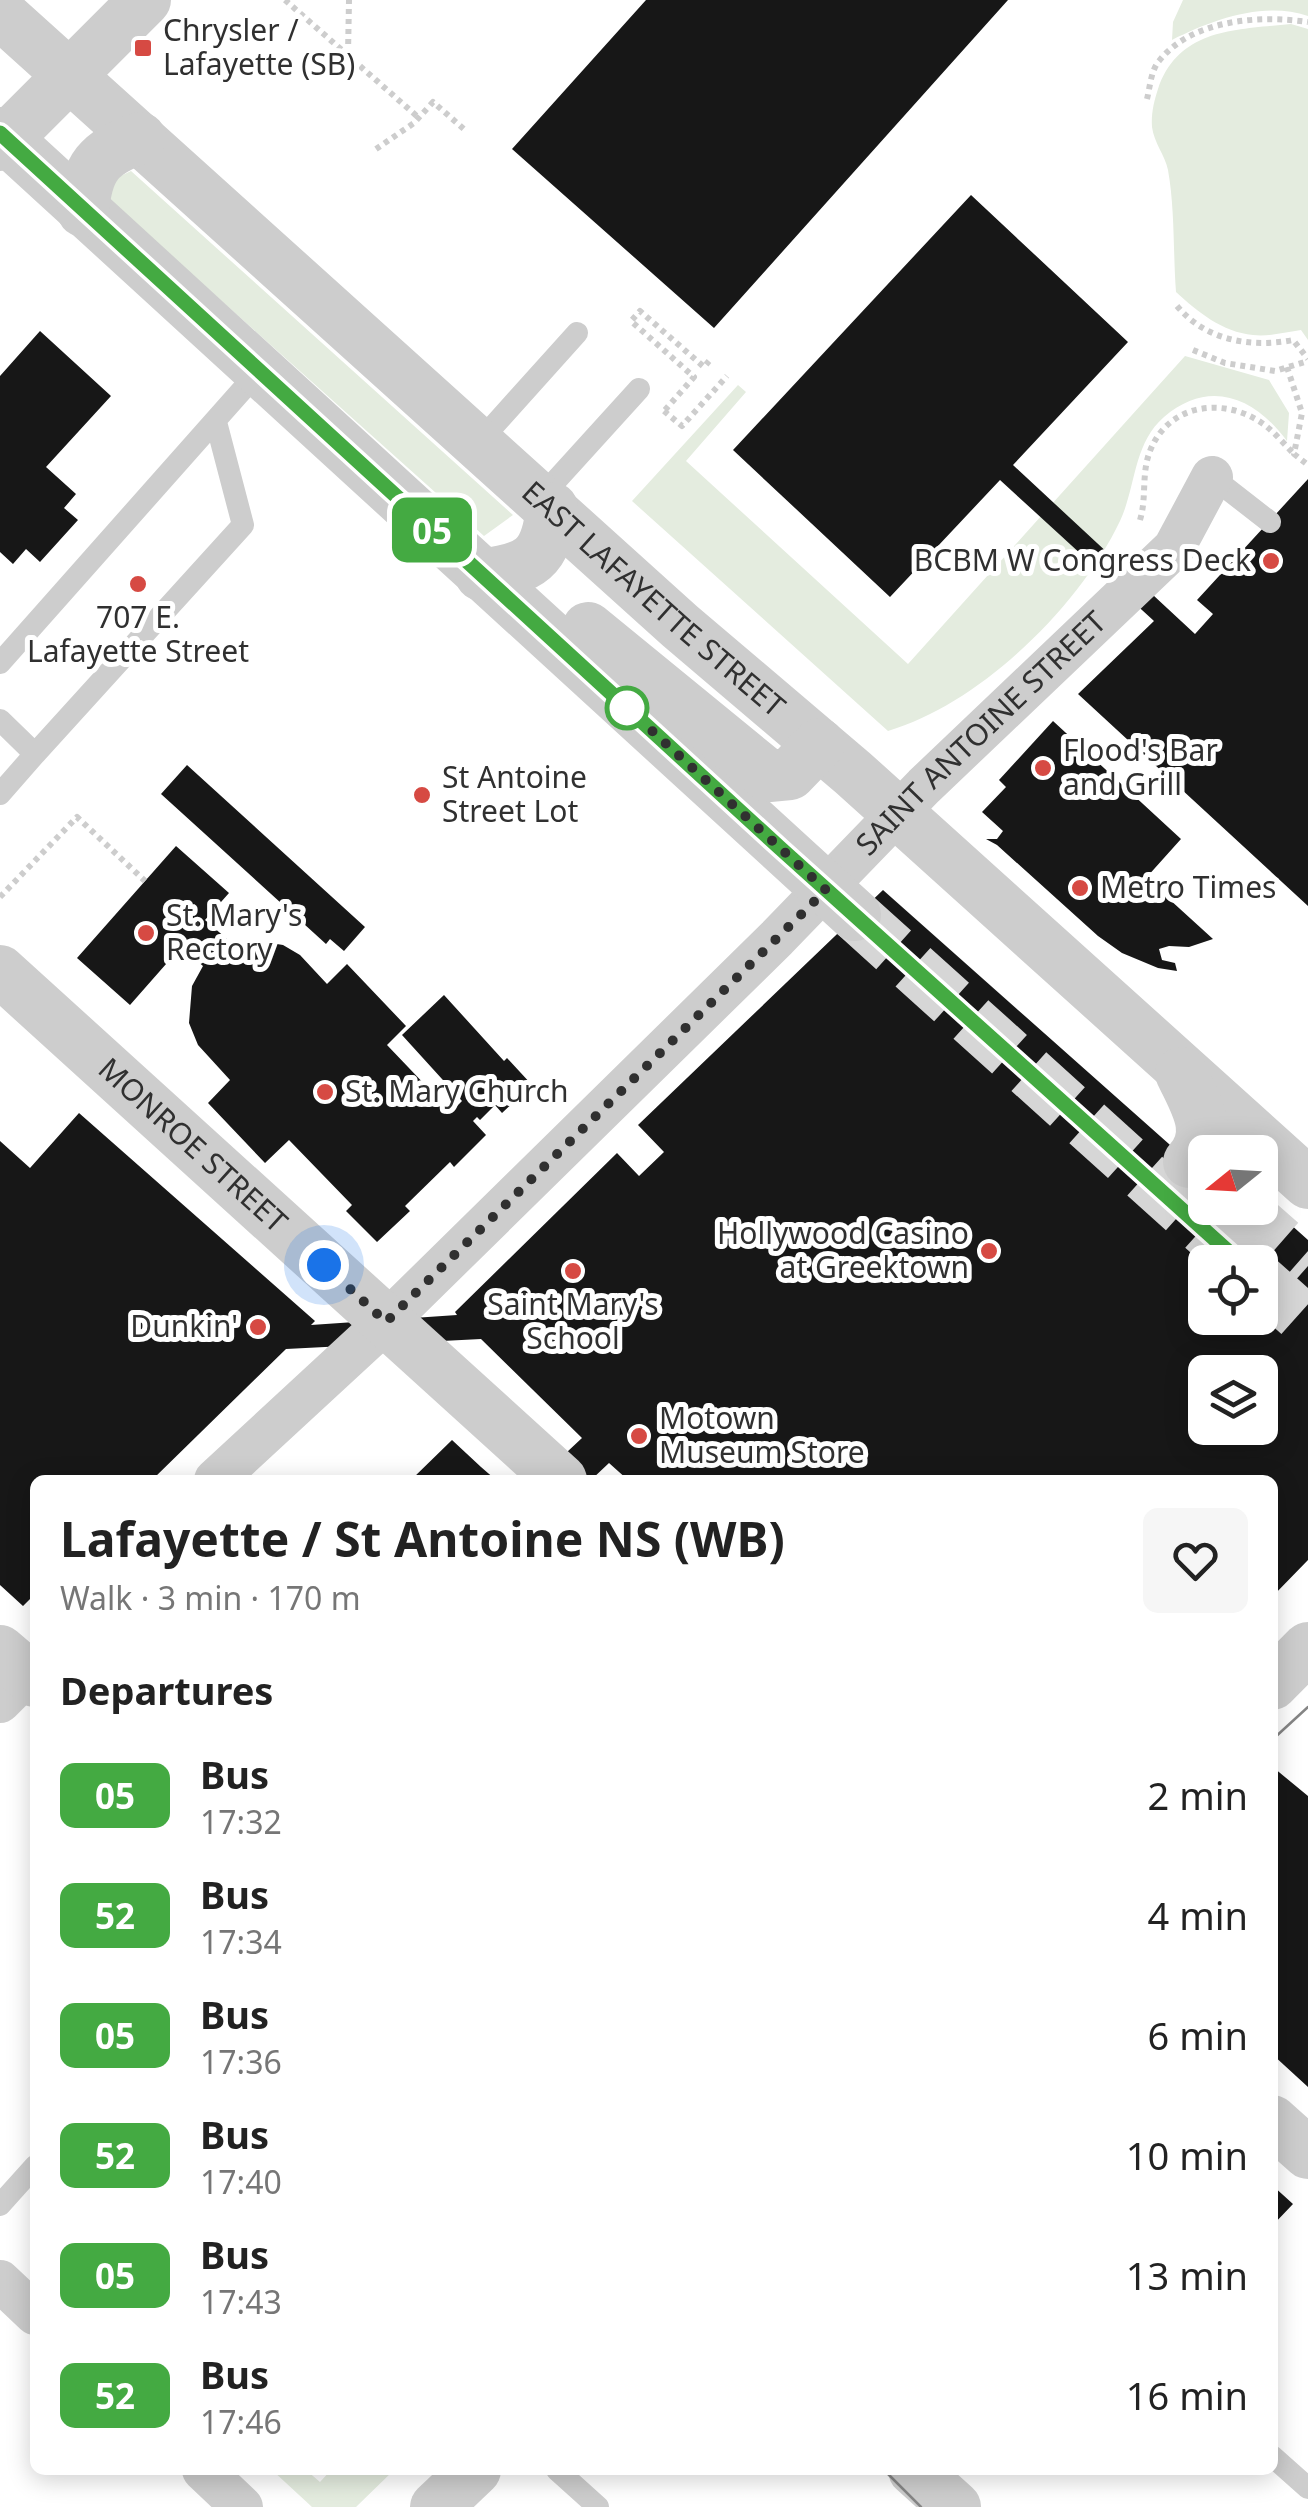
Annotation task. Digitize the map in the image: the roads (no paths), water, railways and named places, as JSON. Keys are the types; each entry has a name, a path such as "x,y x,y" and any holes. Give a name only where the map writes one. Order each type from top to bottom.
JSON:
{"street":[{"path":"145,0 55,62 2,139 840,902"},
{"name":"EAST LAFAYETTE STREET","path":"0,13 680,626 898,813 1308,1183"},
{"path":"83,211 86,182 98,160 140,138"},
{"name":"SAINT ANTOINE STREET","path":"220,1475 840,902 898,813 1174,548 1212,477"},
{"path":"481,574 511,570 538,557 549,538 546,503"},
{"path":"542,630 587,628 769,776 790,774 819,744"},
{"name":"MONROE STREET","path":"0,971 555,1475"},
{"path":"1178,1068 1200,1112 1203,1135"},
{"path":"1278,1678 1308,1648"},
{"path":"1278,2126 1308,2153"},
{"path":"0,2281 30,2309"},
{"path":"207,2475 242,2507"},
{"path":"436,2507 470,2475"},
{"path":"920,2475 956,2507"}],"lane":[{"path":"478,442 576,333"},
{"path":"0,663 259,371"},
{"path":"546,503 639,389"},
{"path":"0,794 243,526 216,422"},
{"path":"1212,477 1270,522"},
{"path":"0,720 35,754"},
{"path":"0,2205 30,2172"},
{"path":"1278,2461 1308,2488"},
{"path":"563,2475 598,2507"}],"tunnel":[{"path":"855,915 1221,1245"},
{"path":"1261,1225 1308,1266"},
{"path":"1278,1296 1308,1323"}],"tram line":[{"path":"1278,1734 1308,1707"},
{"path":"889,2475 921,2507"}],"place":[{"name":"Chrysler / Lafayette (SB)","path":"143,48"},
{"name":"BCBM W Congress Deck","path":"1271,561"},
{"name":"707 E. Lafayette Street","path":"138,584"},
{"name":"Flood's Bar and Grill","path":"1043,768"},
{"name":"St Antoine Street Lot","path":"422,795"},
{"name":"Metro Times","path":"1080,888"},
{"name":"St. Mary's Rectory","path":"146,933"},
{"name":"St. Mary Church","path":"325,1092"},
{"name":"Hollywood Casino at Greektown","path":"989,1251"},
{"name":"Saint Mary's School","path":"573,1271"},
{"name":"Dunkin'","path":"258,1327"},
{"name":"Motown Museum Store","path":"639,1436"}]}
